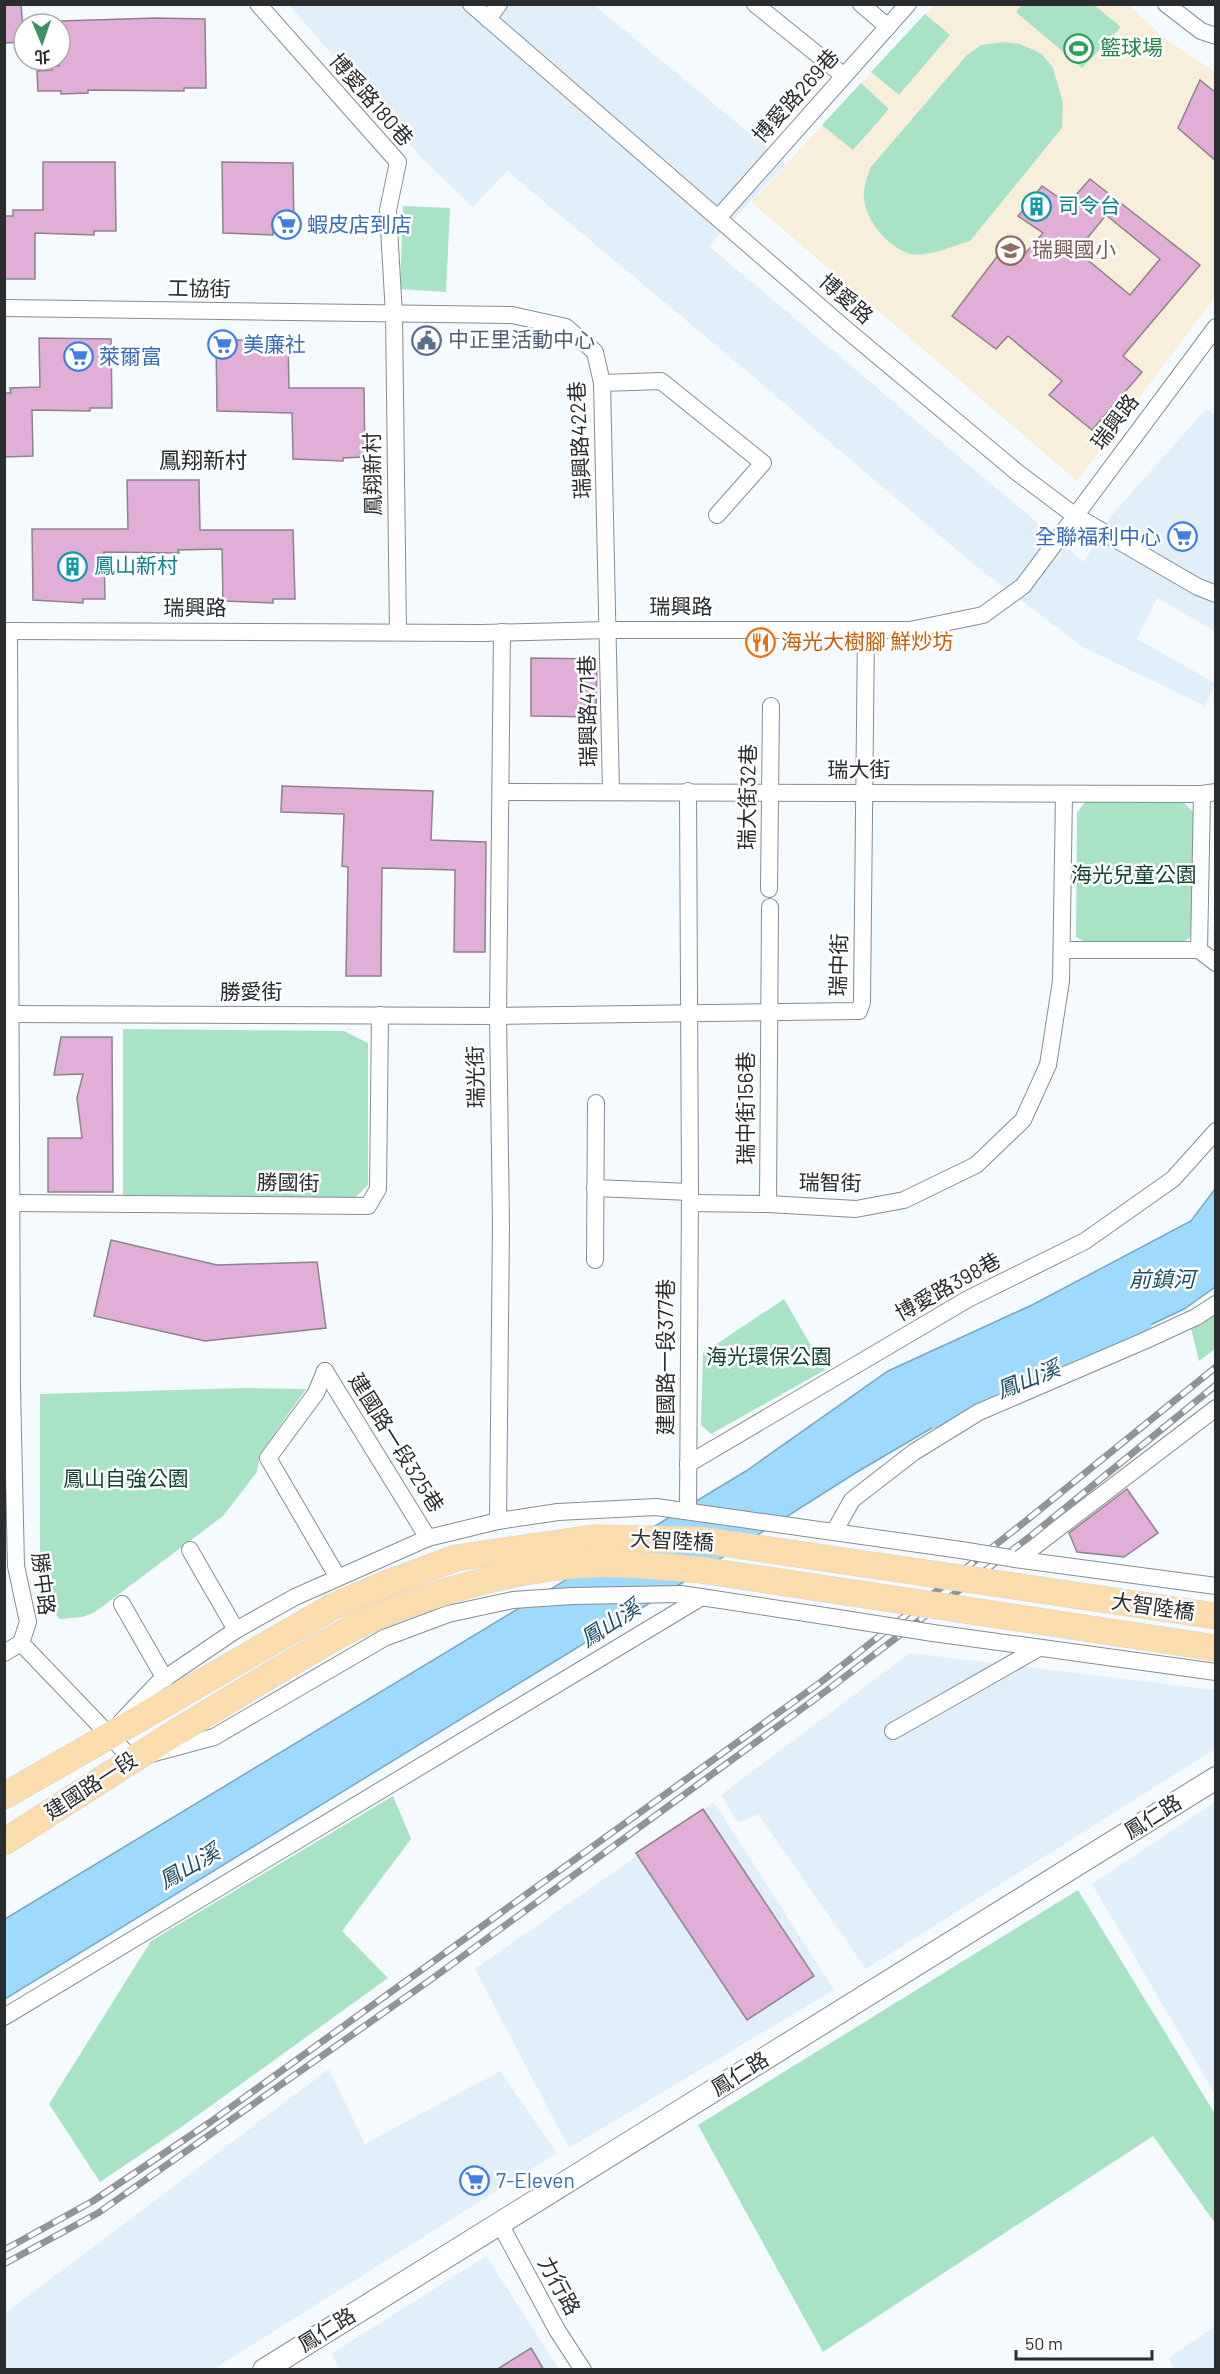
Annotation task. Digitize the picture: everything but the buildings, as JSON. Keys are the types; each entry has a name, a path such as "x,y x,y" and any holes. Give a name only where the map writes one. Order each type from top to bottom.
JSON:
{"main road":[{"name":"大智陸橋","path":"161,1706 332,1607 388,1583 456,1558 593,1538 702,1540 1215,1616"},
{"name":"大智陸橋","path":"178,1731 344,1633 399,1608 463,1586 548,1569 595,1564 648,1565 701,1570 1215,1648"},
{"name":"建國路一段","path":"4,1796 161,1706"},
{"name":"建國路一段","path":"4,1842 178,1731"}],"street":[{"name":"博愛路180巷","path":"258,4 398,162 388,210 394,315"},
{"name":"博愛路","path":"471,4 1010,466 1074,514 1198,587 1215,594"},
{"path":"488,19 499,4"},
{"path":"755,4 844,76"},
{"path":"861,4 888,27"},
{"name":"博愛路269巷","path":"718,218 908,4"},
{"path":"1166,4 1201,31 1215,36"},
{"name":"工協街","path":"4,308 394,315"},
{"name":"瑞興路422巷","path":"394,315 512,315 566,327 595,352 602,383 609,630"},
{"name":"鳳翔新村","path":"394,315 398,632"},
{"name":"瑞興路","path":"7,631 910,630 983,615 1023,586 1074,514 1215,327"},
{"path":"602,383 661,381 763,463 717,515"},
{"name":"瑞興路471巷","path":"609,630 611,791"},
{"name":"瑞中街","path":"498,1016 859,1011 862,1002 866,630"},
{"name":"勝中路","path":"7,631 8,1014 13,1203 8,1362 16,1566 28,1622 21,1642"},
{"name":"瑞光街","path":"498,1521 501,1236 498,1016 502,632"},
{"name":"瑞大街32巷","path":"769,890 771,706"},
{"name":"瑞大街","path":"502,792 1209,793"},
{"path":"688,792 690,1198"},
{"path":"1199,950 1209,793"},
{"name":"瑞智街","path":"596,1188 690,1198 856,1209 904,1200 976,1164 1023,1120 1048,1065 1061,981 1064,794"},
{"name":"瑞中街156巷","path":"768,1204 770,907"},
{"path":"1062,950 1199,950 1215,963"},
{"name":"勝愛街","path":"8,1014 498,1016"},
{"name":"勝國街","path":"13,1203 368,1206 378,1189 380,1015"},
{"path":"595,1260 596,1103"},
{"name":"博愛路398巷","path":"688,1464 968,1299 1085,1241 1173,1179 1215,1131"},
{"name":"建國路一段377巷","path":"690,1198 688,1464 694,1511"},
{"path":"834,1532 852,1500 914,1452 979,1412 1144,1341 1196,1317 1215,1304"},
{"name":"建國路一段325巷","path":"337,1576 268,1458 316,1393 325,1371 428,1539"},
{"path":"1014,1559 1215,1408"},
{"path":"108,1735 165,1679 236,1630 337,1576 428,1539 498,1521 569,1511 656,1507 694,1511 1014,1559 1215,1586"},
{"path":"190,1550 236,1630"},
{"path":"4,1653 21,1642 132,1759 214,1737 384,1638 448,1614 513,1600 572,1596 681,1594 933,1633 1215,1672"},
{"path":"4,2018 702,1597"},
{"path":"122,1604 165,1679"},
{"path":"893,1731 1039,1648"},
{"name":"鳳仁路","path":"264,2370 1215,1778"},
{"name":"力行路","path":"499,2222 557,2330 583,2370"}],"shaded area":[{"path":"289,5 594,5 786,163 709,246 1084,562 1110,517 1206,409 1215,415 1215,631 1157,598 1137,639 1215,683 1205,706 1083,647 972,563 507,171 473,207 423,159"},
{"name":"瑞興國小","path":"934,5 1129,5 1164,38 1215,72 1215,297 1077,481 751,202"},
{"path":"910,1653 1215,1690 1215,1749 866,1969 758,1814 738,1823 721,1795"},
{"path":"714,1802 834,1990 569,2148 475,1969"},
{"path":"1215,1802 1215,2094 1092,1884"},
{"path":"329,2069 365,2144 500,2071 557,2153 214,2369 5,2369 5,2313"},
{"path":"486,2256 559,2369 340,2369 331,2354"},
{"path":"1215,2326 1215,2369 1173,2369 1169,2358"}],"green space":[{"name":"籃球場","path":"1022,5 1094,5 1121,27 1082,68 1016,12"},
{"path":"925,14 950,35 899,95 871,72"},
{"path":"1005,42 1020,44 1042,54 1053,68 1063,103 1062,128 970,241 925,254 918,255 902,251 877,230 867,211 864,191 870,168 967,55 981,45"},
{"path":"861,83 889,109 853,150 822,125"},
{"path":"403,206 450,208 446,292 400,289"},
{"name":"海光兒童公園","path":"1085,802 1183,802 1194,813 1191,937 1180,944 1089,944 1076,937 1077,813"},
{"path":"123,1029 344,1031 368,1043 368,1185 355,1198 123,1195"},
{"path":"1215,1296 1215,1349 1199,1361 1189,1320"},
{"name":"海光環保公園","path":"784,1299 825,1370 711,1434 701,1425 703,1353"},
{"name":"鳳山自強公園","path":"243,1388 306,1389 260,1454 257,1472 223,1516 95,1612 83,1617 59,1619 45,1598 40,1560 40,1394"},
{"path":"393,1796 411,1839 342,1931 388,1978 180,2128 100,2182 49,2104 151,1941"},
{"path":"1078,1890 1215,2114 1215,2223 1153,2136 823,2352 698,2125"}],"water":[{"name":"前鎮河","path":"1215,1189 1215,1287 1184,1309 1102,1348 1027,1372 857,1472 666,1593 5,1999 5,1919 746,1471 888,1371 1032,1305 1191,1221"}],"waterway":[{"name":"鳳山溪","path":"942,1414 1082,1358 1135,1327"}],"railway":[{"path":"4,2250 93,2201 209,2123 821,1682 1216,1367"},
{"path":"4,2264 98,2213 433,1978 826,1691 1032,1535 1216,1385"}],"place":[{"name":"籃球場","path":"1079,48"},
{"name":"司令台","path":"1037,206"},
{"name":"蝦皮店到店","path":"286,225"},
{"name":"瑞興國小","path":"1011,250"},
{"name":"中正里活動中心","path":"427,340"},
{"name":"美廉社","path":"222,345"},
{"name":"萊爾富","path":"78,357"},
{"name":"全聯福利中心","path":"1182,537"},
{"name":"鳳山新村","path":"73,566"},
{"name":"海光大樹腳 鮮炒坊","path":"760,642"},
{"name":"7-Eleven","path":"475,2181"}],"district":[{"name":"鳳翔新村","path":"203,460"}]}
